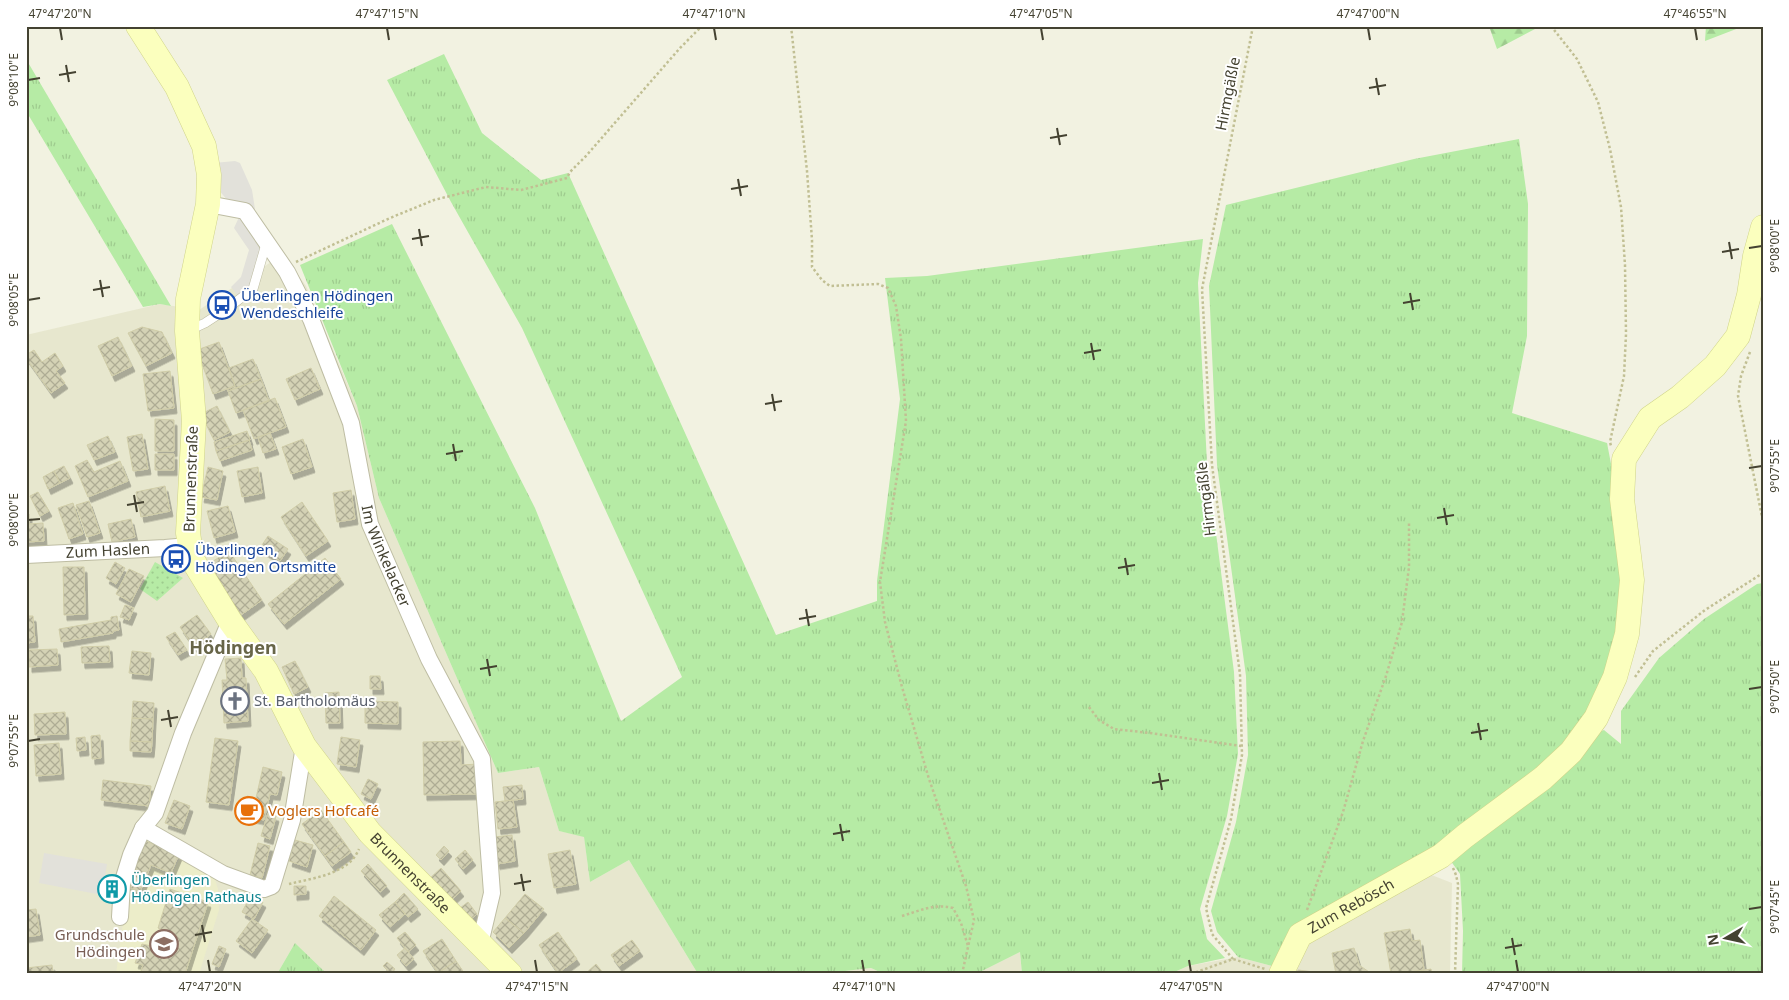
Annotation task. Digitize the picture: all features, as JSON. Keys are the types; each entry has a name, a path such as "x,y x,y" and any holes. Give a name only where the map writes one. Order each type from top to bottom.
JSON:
{"street":[{"name":"Brunnenstraße","path":"138,26 177,87 204,146 209,175 208,204 188,299 187,331 194,422 189,546 192,559 230,621 266,671 304,746 370,833 494,963"},
{"name":"Im Winkelacker","path":"208,204 245,211 287,272 311,319 351,423 370,524 429,659 482,759 492,893 494,963"},
{"name":"Zum Rebösch","path":"1276,972 1300,936 1446,866 1466,836 1543,778 1571,752 1596,718 1615,677 1628,634 1632,580 1622,499 1624,459 1650,418 1680,396 1715,366 1738,336 1749,295 1755,256 1763,227"},
{"name":"Zum Haslen","path":"26,555 189,546"},
{"path":"120,917 122,884 131,855 143,828 155,813 184,733 230,621"},
{"path":"143,828 224,874 264,889 272,886 292,820 304,746"}],"lane":[{"path":"187,331 205,323 253,289 266,244"}],"path":[{"path":"287,272 298,260 434,200 486,187 520,190 567,178 570,172 680,48 702,26"},
{"path":"791,26 807,171 812,267 822,280 830,286 878,284 888,288 896,306 901,338 906,421 880,582 885,622 902,687 929,779 966,886 974,920 962,974"},
{"name":"Hirmgäßle","path":"1233,959 1212,934 1206,908 1231,819 1242,755 1240,674 1212,465 1202,289 1253,26"},
{"path":"1551,26 1577,59 1598,102 1610,149 1621,207 1625,265 1626,334 1624,376 1610,442 1612,450"},
{"path":"1751,350 1741,376 1738,396 1763,522"},
{"path":"1300,936 1304,918 1342,812 1402,622 1409,567 1408,522"},
{"path":"1632,682 1654,651 1705,610 1763,573"},
{"path":"1089,707 1099,720 1114,729 1241,746"},
{"path":"272,886 325,875 339,870 352,861 370,833"},
{"path":"1446,866 1456,875 1458,884 1455,974"},
{"path":"1446,866 1456,875"},
{"path":"902,916 943,905 953,908 961,923 969,948"},
{"path":"1191,974 1233,959 1276,972"}],"shaded area":[{"path":"235,161 240,163 252,190 255,209 252,225 265,245 251,286 238,296 231,287 241,277 249,250 234,228 240,215 217,188 214,163"},
{"path":"283,254 306,286 357,406 379,498 498,773 539,767 559,831 584,836 590,882 629,860 698,974 330,974 324,971 295,943 277,974 26,974 26,335 160,304 199,310"},
{"path":"44,853 107,864 102,895 39,883"},
{"name":"Grundschule Hödingen","path":"181,856 213,873 218,889 219,910 199,974 116,974 129,889 142,893 152,867 171,876"},
{"path":"1429,874 1452,883 1450,974 1170,974 1188,966 1238,957 1279,968 1304,939"},
{"path":"1020,952 1022,974 976,974"},
{"path":"871,968 884,974 819,974"}],"green space":[{"path":"1489,26 1534,26 1535,29 1497,49"},
{"path":"1706,26 1744,26 1705,41"},
{"path":"444,54 482,133 541,180 568,173 776,635 877,601 877,581 900,399 885,278 927,276 1203,239 1198,283 1207,464 1234,672 1238,754 1227,816 1200,909 1207,939 1225,958 1188,966 1170,974 1022,974 1020,952 976,974 884,974 871,968 819,974 698,974 629,860 590,882 584,837 559,831 539,767 498,773 379,498 357,406 300,265 392,224 535,508 621,721 682,677 522,328 451,202 387,80"},
{"path":"26,59 171,306 160,304 143,307 26,111"},
{"path":"1519,139 1528,204 1527,336 1512,413 1607,443 1627,578 1611,673 1569,748 1437,855 1354,900 1279,968 1238,957 1217,932 1211,911 1236,822 1248,755 1246,676 1217,465 1209,286 1226,205 1414,159"},
{"path":"155,562 183,578 157,601 140,589"},
{"path":"1763,583 1763,974 1462,974 1463,931 1460,874 1448,857 1589,736 1604,730 1621,744 1621,711 1659,658 1704,619 1757,584"},
{"path":"295,943 324,971 324,974 277,974"}],"building":[{"path":"142,327 162,332 172,353 146,366 128,333"},
{"path":"118,337 132,366 112,376 98,346"},
{"path":"219,342 235,386 213,394 197,350"},
{"path":"34,350 42,362 55,353 63,366 56,371 65,383 51,393 26,358 26,355"},
{"path":"253,359 261,379 228,391 227,389 235,386 229,368"},
{"path":"311,368 320,389 295,400 286,379"},
{"path":"170,371 174,408 148,411 143,374"},
{"path":"261,379 269,401 236,413 228,391"},
{"path":"275,398 286,427 254,439 243,410"},
{"path":"217,406 230,432 214,440 201,414"},
{"path":"155,419 174,420 174,451 155,451"},
{"path":"247,431 250,440 216,451 214,442"},
{"path":"270,433 276,449 263,453 258,437"},
{"path":"142,434 148,469 133,471 127,437"},
{"path":"108,436 115,452 94,460 87,445"},
{"path":"303,439 312,467 291,474 282,447"},
{"path":"249,440 252,450 220,461 216,451"},
{"path":"155,454 174,454 174,470 155,470"},
{"path":"87,460 94,472 120,461 128,481 88,497 75,466"},
{"path":"64,466 70,478 60,483 54,471"},
{"path":"208,467 223,471 217,500 201,497"},
{"path":"258,467 262,493 242,497 237,471"},
{"path":"54,471 60,483 48,489 43,477"},
{"path":"165,486 170,511 141,517 136,492"},
{"path":"351,490 355,519 337,522 333,493"},
{"path":"38,492 49,511 40,516 30,496"},
{"path":"89,501 100,533 87,537 76,505"},
{"path":"302,502 328,541 306,556 281,517"},
{"path":"73,503 83,534 69,539 58,508"},
{"path":"228,506 235,532 214,538 207,511"},
{"path":"26,514 29,514 29,524 43,523 44,541 26,542"},
{"path":"131,519 135,537 112,542 108,524"},
{"path":"268,536 288,549 280,561 260,548"},
{"path":"229,551 262,600 241,615 207,565"},
{"path":"325,558 341,579 284,624 268,604"},
{"path":"115,562 125,568 116,584 106,578"},
{"path":"63,567 84,567 85,614 64,615"},
{"path":"129,569 144,576 131,602 116,594"},
{"path":"125,605 134,608 129,620 120,617"},
{"path":"197,615 211,634 194,647 180,627"},
{"path":"26,616 33,616 35,642 26,643"},
{"path":"117,616 119,630 113,631 113,633 61,642 59,629 111,620 111,617"},
{"path":"175,632 187,650 178,655 166,637"},
{"path":"109,646 110,662 82,663 81,647"},
{"path":"57,649 58,665 29,667 29,650"},
{"path":"132,651 151,653 149,675 129,673"},
{"name":"St. Bartholomäus","path":"241,658 242,678 246,678 248,721 224,723 222,680 227,680 225,659"},
{"path":"295,661 308,687 294,694 282,667"},
{"path":"370,676 380,676 381,689 370,689"},
{"path":"339,692 340,723 326,723 325,693"},
{"path":"133,701 154,703 153,719 132,718"},
{"path":"365,701 398,702 398,724 365,723"},
{"path":"65,712 66,734 35,735 34,714"},
{"path":"132,718 153,719 152,742 130,741"},
{"path":"100,735 101,758 92,759 91,736"},
{"path":"85,737 86,750 77,751 76,738"},
{"path":"341,737 360,740 356,767 337,764"},
{"path":"215,738 238,741 229,805 206,802"},
{"path":"130,741 152,742 151,752 130,751"},
{"path":"460,741 461,765 478,764 478,794 424,795 423,742"},
{"path":"59,743 61,774 36,776 34,745"},
{"path":"263,767 282,772 277,795 270,794 264,820 242,815 247,796 256,798"},
{"path":"368,779 378,784 371,799 361,794"},
{"path":"103,780 151,786 149,806 101,800"},
{"path":"522,785 523,799 505,801 503,787"},
{"path":"174,800 190,806 182,829 165,823"},
{"path":"513,800 517,827 498,829 495,802"},
{"path":"321,810 344,842 325,856 302,824"},
{"path":"268,813 276,816 270,839 261,836"},
{"path":"512,835 515,861 497,864 494,837"},
{"path":"143,840 179,854 171,873 151,865 140,892 125,886"},
{"path":"295,840 313,845 307,867 289,861"},
{"path":"344,842 351,852 332,866 325,856"},
{"path":"258,843 270,846 262,878 250,875"},
{"path":"444,846 449,851 441,860 436,855"},
{"path":"465,850 473,860 463,869 455,859"},
{"path":"570,850 576,884 554,888 548,854"},
{"path":"368,864 387,886 380,892 361,871"},
{"path":"441,868 461,891 449,902 429,879"},
{"path":"294,886 306,886 306,894 294,895"},
{"path":"170,889 208,902 185,974 140,974 143,965 135,963 142,944 161,948 166,931 158,928"},
{"path":"404,893 418,909 408,917 395,902"},
{"path":"525,894 544,909 524,933 505,918"},
{"path":"251,895 263,902 254,919 242,912"},
{"path":"334,896 376,930 361,950 319,916"},
{"path":"395,902 405,914 390,927 379,915"},
{"path":"468,902 477,914 470,920 460,908"},
{"path":"36,909 40,935 26,937 26,910"},
{"path":"505,918 524,933 509,948 493,932"},
{"path":"252,919 268,930 252,953 236,941"},
{"path":"1410,929 1412,941 1420,940 1424,970 1391,974 1384,933"},
{"path":"405,932 416,945 408,952 397,938"},
{"path":"558,932 577,959 558,973 539,945"},
{"path":"442,939 456,961 438,973 423,951"},
{"path":"632,940 640,951 619,966 611,955"},
{"path":"219,946 226,949 219,967 212,964"},
{"path":"405,948 414,959 406,966 397,955"},
{"path":"1354,948 1359,965 1372,974 1336,974 1332,953"},
{"path":"456,961 465,974 438,973"},
{"path":"387,962 395,969 391,974 383,966"},
{"path":"596,964 604,974 585,974"},
{"path":"52,965 53,974 26,974 26,968"},
{"path":"1431,969 1432,974 1413,974 1413,972"},
{"path":"1298,970 1323,973 1323,974 1297,974"}],"place":[{"name":"Überlingen Hödingen Wendeschleife","path":"222,305"},
{"name":"Überlingen, Hödingen Ortsmitte","path":"176,559"},
{"name":"St. Bartholomäus","path":"235,701"},
{"name":"Voglers Hofcafé","path":"249,811"},
{"name":"Überlingen Hödingen Rathaus","path":"112,889"},
{"name":"Grundschule Hödingen","path":"164,944"}],"district":[{"name":"Hödingen","path":"233,648"}]}
